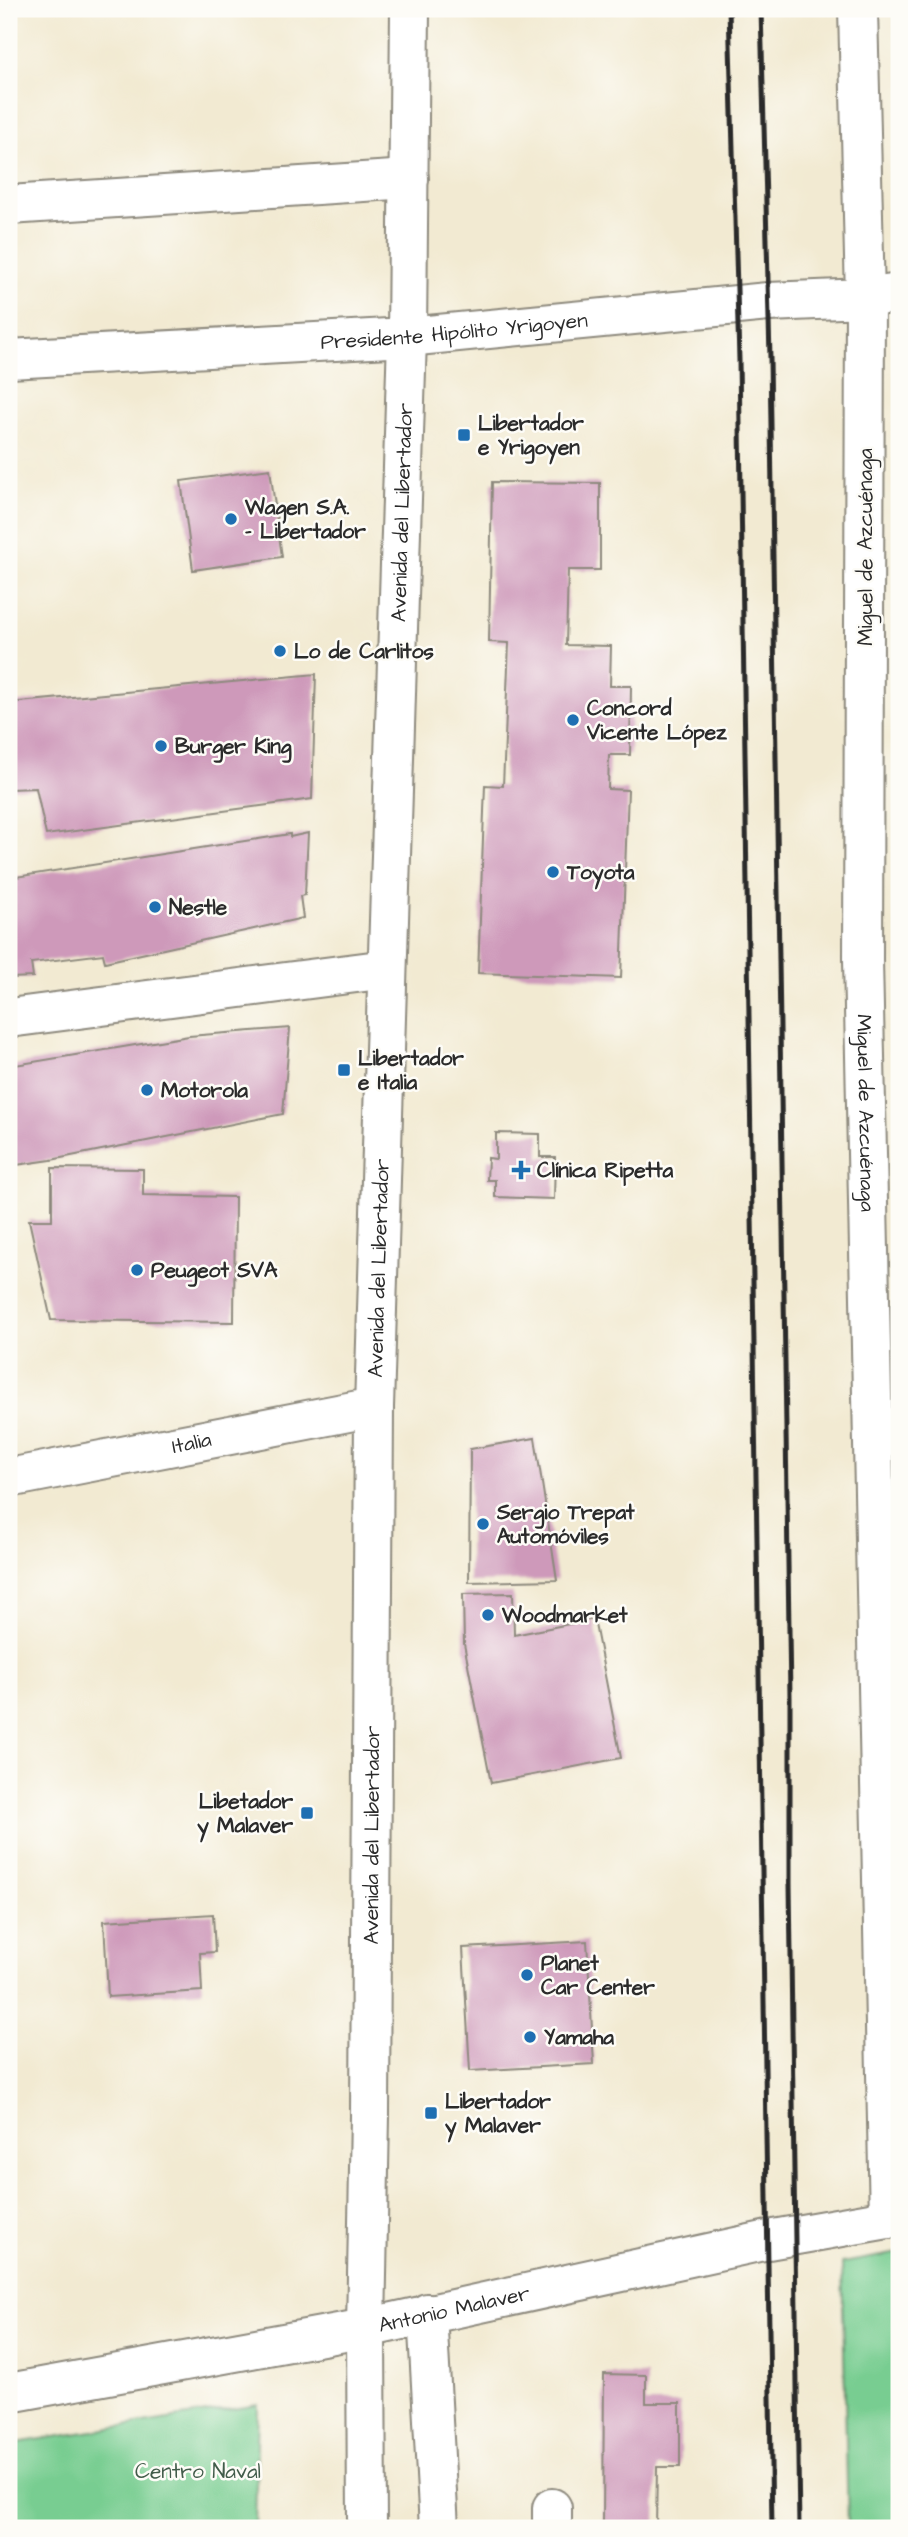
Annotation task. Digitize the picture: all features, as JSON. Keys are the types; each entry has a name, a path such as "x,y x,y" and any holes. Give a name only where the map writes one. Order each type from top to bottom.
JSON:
{"street":[{"name":"Avenida del Libertador","path":"367,2528 366,2328 370,2116 374,1407 407,337 410,9"},
{"name":"Miguel de Azcuénaga","path":"858,9 882,295 863,959 894,2218"},
{"path":"9,205 410,179"},
{"name":"Presidente Hipólito Yrigoyen","path":"9,359 407,337 768,302 882,295"},
{"path":"9,1018 387,969"},
{"name":"Italia","path":"9,1478 374,1407"},
{"name":"Antonio Malaver","path":"9,2393 366,2328 768,2240 894,2218"},
{"path":"427,2313 439,2528"}],"green space":[{"path":"899,2253 899,2528 848,2528 842,2263"},
{"name":"Centro Naval","path":"258,2405 255,2528 9,2528 9,2444"}],"building":[{"name":"Wagen S.A. - Libertador","path":"270,469 282,557 193,570 181,481"},
{"path":"492,482 600,483 600,570 568,570 566,645 611,646 610,686 631,686 630,755 609,755 608,789 628,790 621,978 478,973 485,785 503,786 509,643 489,642"},
{"name":"Burger King","path":"316,674 312,799 46,835 36,788 9,789 9,703"},
{"name":"Nestle","path":"308,833 305,895 300,896 303,918 105,962 103,954 31,963 33,977 9,978 9,878"},
{"name":"Motorola","path":"290,1028 283,1114 9,1166 9,1066 189,1036"},
{"name":"Clínica Ripetta","path":"496,1133 540,1134 540,1157 555,1157 554,1199 495,1197 495,1180 487,1180 488,1158 496,1159"},
{"name":"Peugeot SVA","path":"52,1168 143,1169 143,1195 235,1197 234,1322 51,1320 29,1220 52,1220"},
{"path":"535,1438 557,1580 469,1582 470,1449"},
{"path":"513,1593 514,1635 594,1619 621,1758 491,1783 464,1644 463,1594"},
{"path":"213,1914 215,1952 200,1953 202,1991 108,1997 104,1921"},
{"path":"587,1941 594,2064 470,2071 463,1948"},
{"path":"604,2374 646,2375 646,2403 680,2403 680,2467 657,2467 656,2528 603,2528"}],"railway":[{"path":"729,9 739,360 772,2528"},
{"path":"761,9 770,358 790,1697 799,2528"}],"place":[{"name":"Libertador e Yrigoyen","path":"464,435"},
{"name":"Wagen S.A. - Libertador","path":"231,519"},
{"name":"Lo de Carlitos","path":"280,651"},
{"name":"Concord Vicente López","path":"573,720"},
{"name":"Burger King","path":"161,746"},
{"name":"Toyota","path":"553,872"},
{"name":"Nestle","path":"155,907"},
{"name":"Libertador e Italia","path":"344,1070"},
{"name":"Motorola","path":"147,1090"},
{"name":"Clínica Ripetta","path":"521,1170"},
{"name":"Peugeot SVA","path":"137,1270"},
{"name":"Sergio Trepat Automóviles","path":"483,1524"},
{"name":"Woodmarket","path":"488,1615"},
{"name":"Libetador y Malaver","path":"307,1813"},
{"name":"Planet Car Center","path":"527,1975"},
{"name":"Yamaha","path":"530,2037"},
{"name":"Libertador y Malaver","path":"431,2113"}]}
